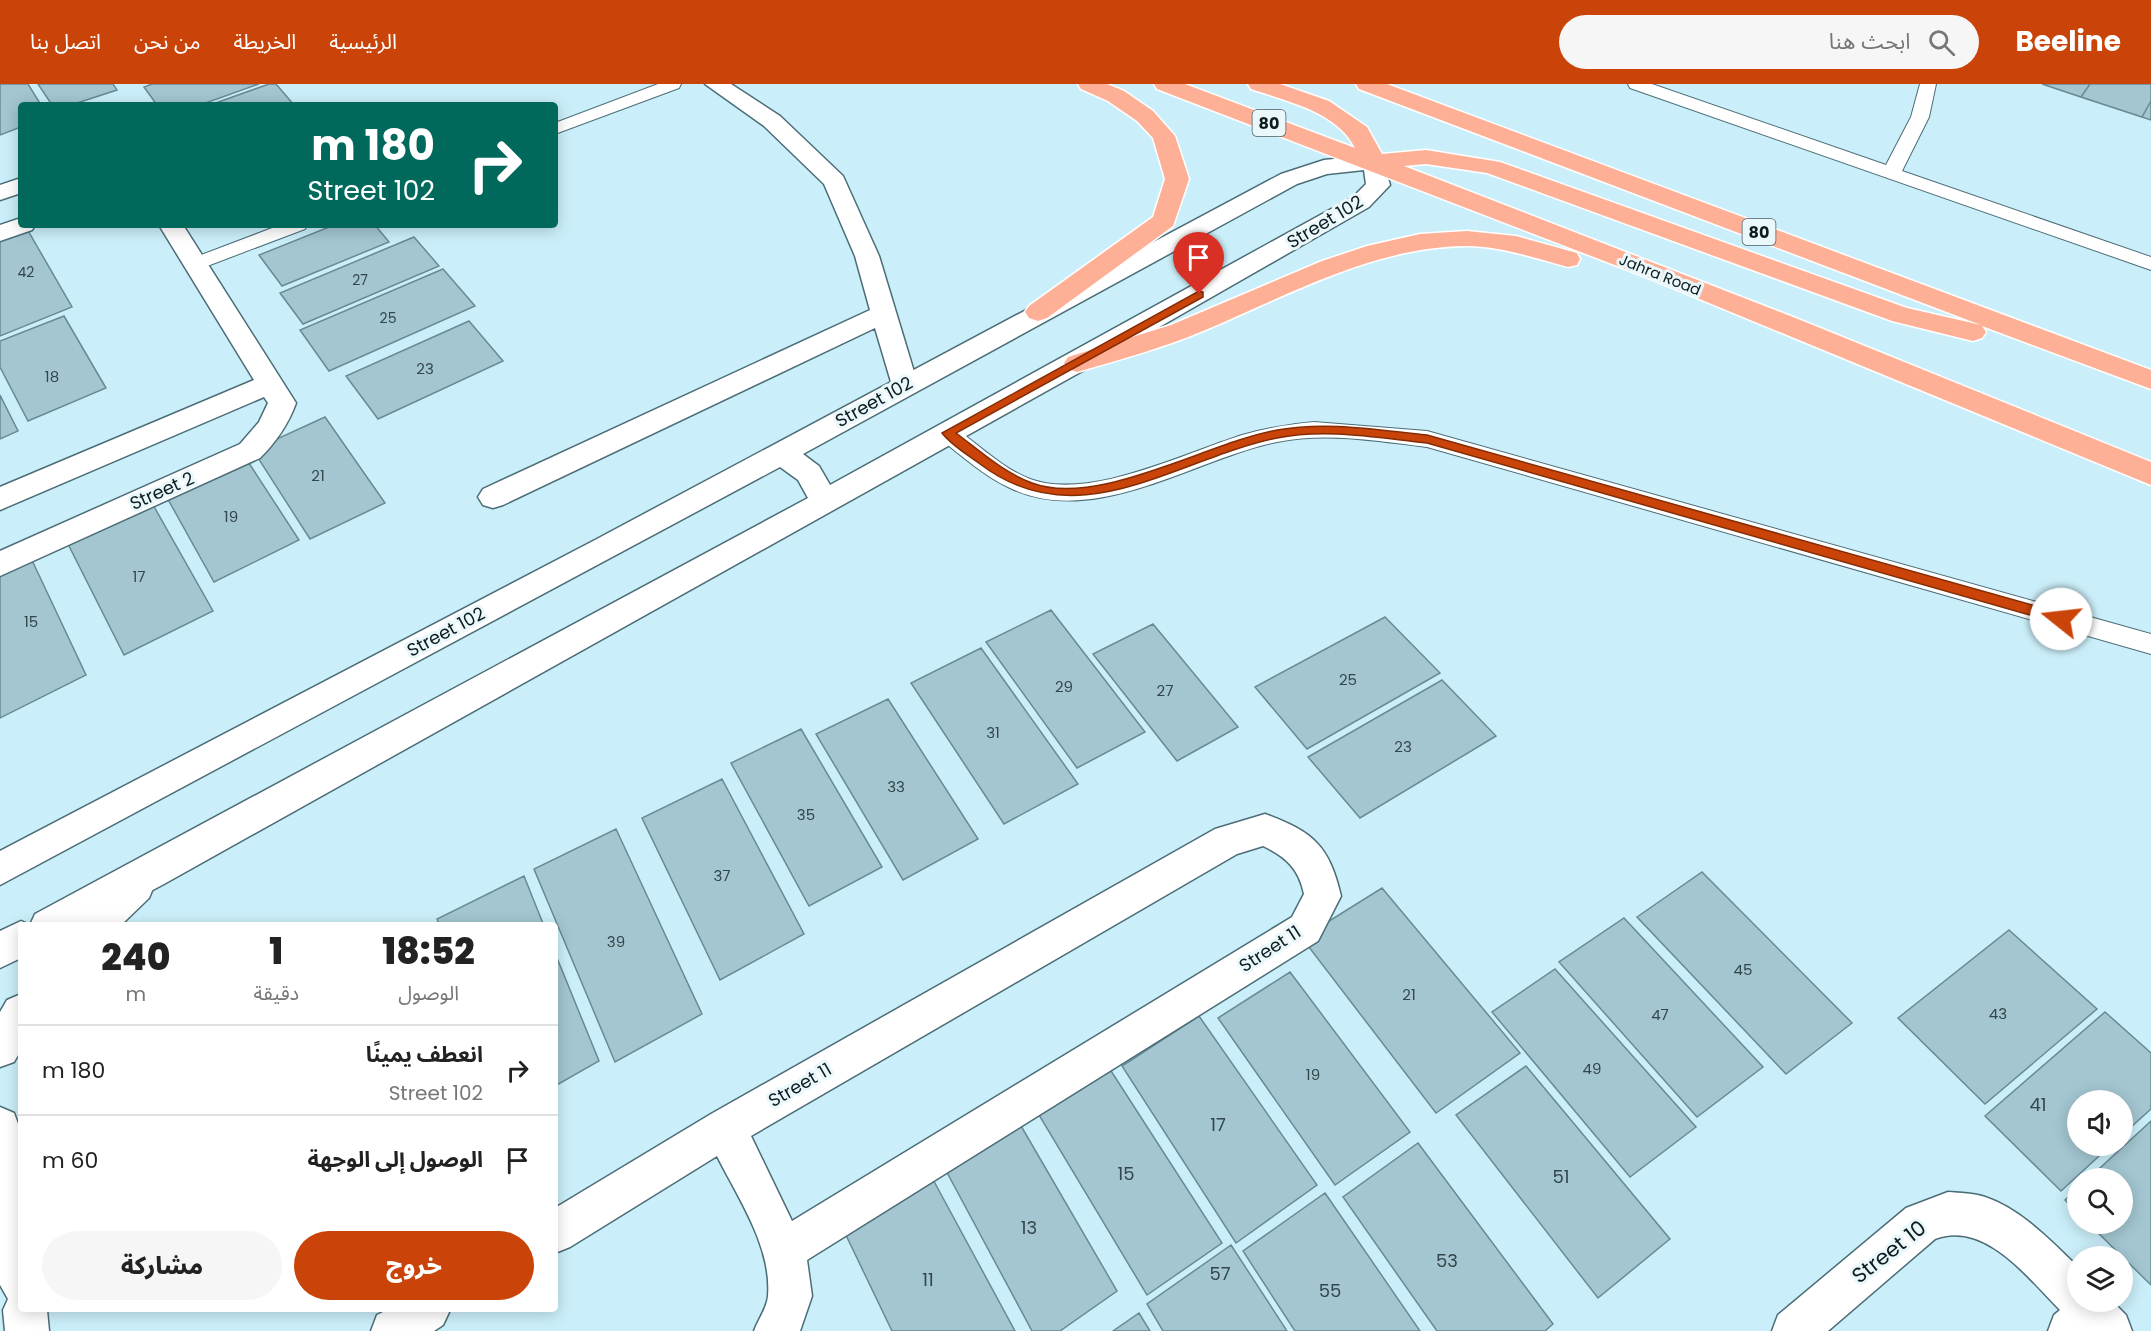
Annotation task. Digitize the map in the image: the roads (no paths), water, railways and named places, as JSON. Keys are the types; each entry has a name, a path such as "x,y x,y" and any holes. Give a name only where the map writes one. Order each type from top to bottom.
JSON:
{"highway":[{"path":"1038,312 1164,221 1177,179 1164,136 1145,116 1116,96 1089,84"},
{"name":"Jahra Road","path":"1165,84 1374,162 2028,422 2151,474"},
{"path":"1259,84 1321,106 1359,132 1374,162 1426,157 1492,167 1900,315 2092,358"},
{"name":"80","path":"1367,84 2151,380"},
{"path":"1077,363 1193,326 1328,266 1386,247 1431,239 1492,240 1550,252 1798,350 2028,422"}],"street":[{"path":"716,84 772,121 835,181 867,256 904,386"},
{"name":"Street 102","path":"0,868 780,453 1289,178 1324,167 1374,162 1378,185 1365,199 1077,363 151,872 56,922"},
{"path":"0,193 18,186"},
{"path":"0,233 18,227"},
{"name":"Street 2","path":"0,564 250,451 267,435 282,403 173,228"},
{"path":"493,496 883,314"},
{"path":"0,499 270,384"},
{"path":"780,453 809,473 824,501"},
{"name":"Street 11","path":"558,1230 725,1128 1228,840 1265,830 1290,842 1316,867 1323,896 1305,929 784,1250"},
{"path":"98,922 151,872"},
{"path":"0,950 18,941"},
{"path":"0,1048 18,1018"},
{"path":"0,1127 18,1261"},
{"path":"725,1128 784,1250 790,1274 790,1298 776,1331"},
{"name":"Street 10","path":"1794,1331 1921,1223 1948,1213 1983,1217 2029,1249 2086,1314"},
{"path":"25,1312 27,1331"},
{"path":"393,1331 425,1312"}],"lane":[{"path":"558,128 673,84"},
{"path":"1636,84 2151,264"},
{"path":"1891,174 1920,117 1928,84"},
{"path":"195,264 290,228"},
{"path":"947,433 998,471 1030,488 1062,493 1100,490 1277,434 1328,429 1427,439 2151,644"}]}
